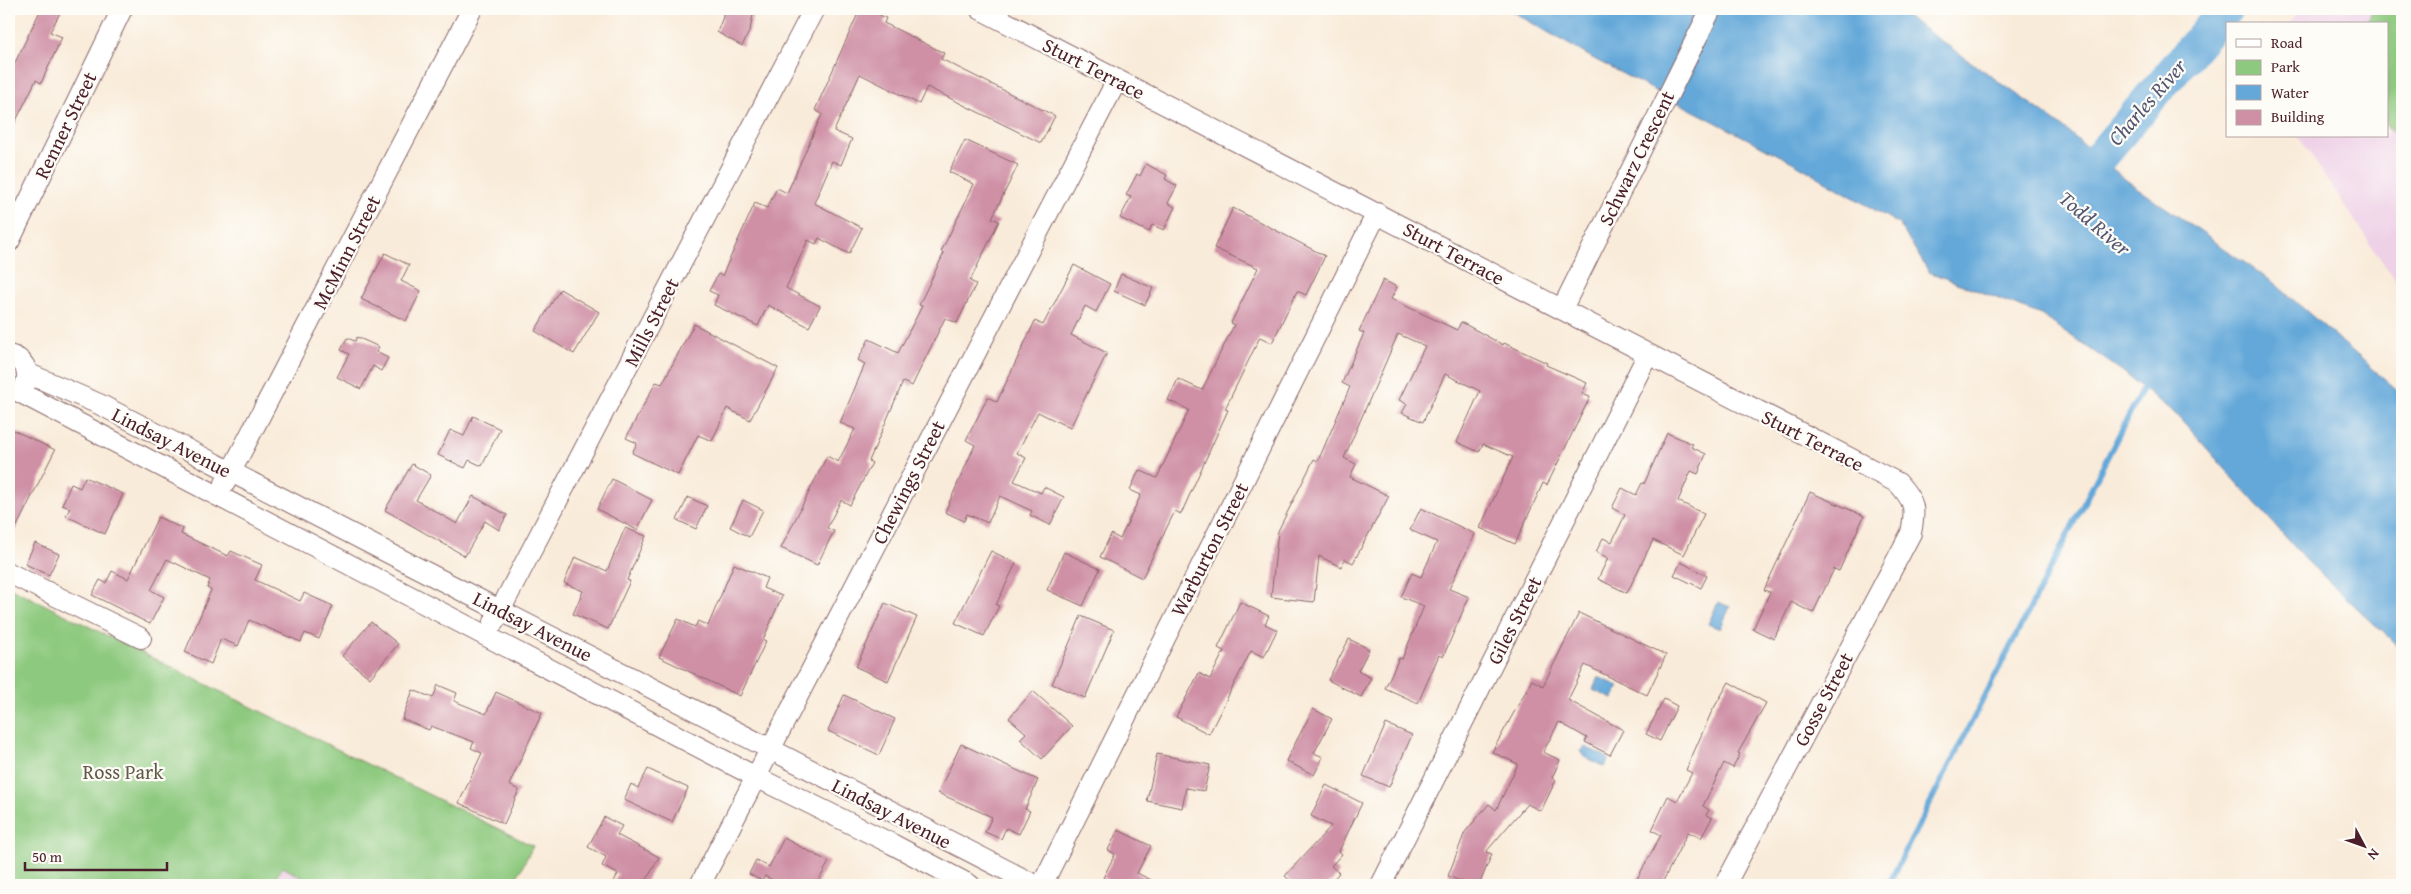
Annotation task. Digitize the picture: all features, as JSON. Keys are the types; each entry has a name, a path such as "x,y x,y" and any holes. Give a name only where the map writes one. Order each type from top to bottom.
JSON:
{"street":[{"name":"Renner Street","path":"9,242 122,9"},
{"name":"McMinn Street","path":"218,495 232,472 472,9"},
{"name":"Mills Street","path":"487,635 814,9"},
{"name":"Sturt Terrace","path":"980,9 1898,483 1910,497 1915,511"},
{"name":"Schwarz Crescent","path":"1562,309 1711,9"},
{"name":"Chewings Street","path":"700,885 1117,80"},
{"name":"Warburton Street","path":"1042,885 1377,213"},
{"name":"Giles Street","path":"1381,885 1648,354"},
{"path":"9,355 22,362 27,373 27,380 14,394"},
{"name":"Lindsay Avenue","path":"27,373 99,404 769,750 1036,885"},
{"name":"Lindsay Avenue","path":"14,394 218,495 756,777 970,885"},
{"name":"Gosse Street","path":"1725,885 1911,533 1915,511"},
{"path":"9,573 141,638"}],"shaded area":[{"path":"2301,9 2402,9 2402,287 2386,267 2299,138 2388,138 2388,22 2290,22"},
{"path":"283,867 315,885 270,885"}],"green space":[{"path":"2374,9 2402,9 2402,139 2388,128 2388,22 2366,22"},
{"name":"Ross Park","path":"9,587 533,846 513,885 315,885 283,867 270,885 9,885"}],"water":[{"name":"Todd River","path":"1508,9 1896,9 2059,124 2126,180 2274,283 2402,394 2402,650 2306,560 2179,417 2122,371 2041,315 1929,272 1899,224 1796,164 1594,59"},
{"path":"1718,602 1730,607 1720,629 1708,624"},
{"path":"1598,677 1619,686 1613,699 1593,690"},
{"path":"1585,747 1605,756 1608,760 1605,767 1584,757 1580,751"}],"building":[{"path":"41,9 62,9 50,32 62,37 41,83 36,80 9,135 9,75"},
{"path":"723,9 754,9 750,30 742,46 717,32 723,17"},
{"path":"860,9 867,9 886,18 884,23 944,53 941,59 1055,116 1041,143 927,87 919,104 860,74 834,131 852,139 841,165 832,161 814,203 862,228 849,254 819,238 816,244 808,240 786,288 820,306 809,327 768,305 758,326 714,305 718,295 709,291 718,274 722,276 755,203 767,208 777,188 787,193 822,114 815,110"},
{"path":"965,140 1018,165 992,218 999,221 970,281 976,284 957,323 945,318 912,386 903,382 869,461 872,463 850,505 841,500 827,528 834,531 817,565 781,548 827,456 838,462 855,429 840,423 865,364 858,360 869,339 898,353 922,306 919,305 944,253 941,252 974,184 949,172"},
{"path":"1146,164 1167,175 1165,179 1177,186 1168,203 1175,207 1164,230 1152,225 1149,232 1120,218 1131,197 1126,195 1137,174 1140,176"},
{"path":"1233,208 1325,256 1306,295 1297,291 1272,343 1260,337 1225,409 1228,410 1181,514 1175,511 1142,578 1100,557 1111,534 1120,539 1141,495 1130,490 1139,470 1157,478 1189,410 1168,400 1178,379 1202,390 1234,325 1231,323 1258,268 1214,248"},
{"path":"385,253 409,265 401,281 421,291 406,321 361,299"},
{"path":"1074,265 1110,284 1096,312 1085,306 1071,335 1107,353 1070,428 1038,412 1017,453 1026,458 1014,481 1041,493 1044,487 1064,497 1050,525 1030,515 1032,511 1000,496 988,523 967,514 964,521 945,512 975,445 966,440 988,397 997,402 1035,321 1043,325"},
{"path":"1121,274 1153,288 1145,305 1114,291"},
{"path":"1383,280 1397,287 1391,299 1457,330 1461,322 1503,345 1504,343 1547,363 1546,365 1587,383 1582,394 1590,397 1547,485 1543,483 1515,544 1480,528 1513,457 1483,444 1479,452 1457,442 1480,391 1445,374 1423,422 1402,413 1407,404 1399,400 1425,346 1398,334 1344,458 1356,464 1350,477 1389,496 1353,563 1345,559 1341,567 1319,556 1314,602 1271,597 1278,531 1314,459 1318,461 1350,387 1342,383 1364,333 1359,331"},
{"path":"560,289 599,312 574,354 535,331"},
{"path":"694,324 778,368 750,420 727,408 712,441 698,435 678,475 632,453 637,443 626,438 656,382 662,384"},
{"path":"357,337 379,347 376,352 388,358 381,371 373,366 361,389 337,377 349,354 341,350 347,338 355,341"},
{"path":"473,416 500,429 482,466 469,460 465,468 438,455 450,430 464,436"},
{"path":"9,428 55,450 9,542"},
{"path":"1667,433 1693,444 1691,447 1706,454 1698,474 1691,471 1678,501 1704,514 1684,555 1653,540 1627,593 1598,579 1608,558 1596,552 1603,538 1612,542 1625,515 1612,508 1622,488 1636,495 1642,483 1644,484"},
{"path":"412,464 431,475 416,500 457,524 473,496 507,515 499,530 485,521 465,556 385,510"},
{"path":"85,477 123,494 105,534 66,516 70,508 62,505 71,484 80,488"},
{"path":"612,479 652,500 637,530 597,509"},
{"path":"1810,492 1864,516 1839,571 1834,569 1813,613 1791,602 1774,639 1753,629 1770,592 1764,590"},
{"path":"688,497 707,506 696,529 677,520"},
{"path":"743,500 763,510 749,537 730,527"},
{"path":"1421,508 1475,534 1449,589 1469,597 1443,657 1439,655 1418,703 1385,688 1399,658 1402,659 1424,606 1401,597 1412,573 1421,577 1437,542 1410,530"},
{"path":"158,517 183,529 181,534 228,556 231,551 262,565 255,580 300,601 304,593 333,606 319,639 305,633 301,642 249,620 238,646 221,639 211,664 185,652 211,590 207,588 210,580 167,559 151,590 164,597 150,624 92,595 100,580 106,583 112,571 128,579"},
{"path":"625,528 646,536 627,580 630,581 608,629 573,614 583,591 564,583 575,557 607,571"},
{"path":"35,543 59,554 49,575 25,564"},
{"path":"991,551 1016,563 996,605 999,606 984,636 955,623"},
{"path":"1064,552 1100,569 1083,606 1047,590"},
{"path":"1681,562 1707,576 1701,588 1674,575"},
{"path":"734,564 767,578 763,588 782,596 763,640 766,641 740,696 659,657 678,619 695,627 698,621 708,626"},
{"path":"1240,602 1269,616 1265,624 1277,630 1264,657 1251,651 1209,734 1176,717 1199,673 1210,679 1224,651 1218,648"},
{"path":"885,603 917,617 888,681 856,667"},
{"path":"1579,613 1666,655 1647,695 1585,665 1568,700 1623,730 1610,755 1585,742 1587,738 1559,722 1543,752 1560,760 1552,778 1556,780 1541,811 1527,804 1486,852 1492,854 1479,885 1471,885 1448,876 1465,832 1489,804 1496,810 1518,764 1492,752 1532,680 1543,686"},
{"path":"1081,616 1114,630 1085,698 1052,684"},
{"path":"371,622 398,644 370,678 342,656"},
{"path":"1349,639 1369,649 1358,671 1371,678 1361,697 1328,680"},
{"path":"1729,682 1766,703 1738,753 1740,754 1733,768 1724,763 1703,806 1709,810 1706,815 1712,818 1701,838 1688,832 1661,885 1649,885 1637,879 1661,835 1652,830 1668,796 1677,801 1692,773 1686,770 1711,713"},
{"path":"438,685 457,693 454,701 486,714 496,692 542,713 509,785 519,790 504,824 459,803 482,753 471,748 474,742 431,726 429,730 402,719 413,690 433,698"},
{"path":"1033,691 1072,726 1042,759 1020,739 1026,733 1009,718"},
{"path":"844,695 895,719 879,755 828,731"},
{"path":"1664,699 1677,706 1660,741 1646,734"},
{"path":"1313,709 1332,719 1314,753 1323,757 1314,775 1286,761"},
{"path":"1386,724 1412,735 1389,787 1363,776"},
{"path":"961,744 1038,780 1025,809 1030,811 1019,834 1006,828 1001,839 985,832 992,817 938,793"},
{"path":"1157,754 1210,765 1204,791 1186,788 1182,808 1147,801"},
{"path":"648,769 688,788 672,822 624,800 631,784 638,788"},
{"path":"1326,785 1362,803 1339,851 1342,854 1331,866 1339,873 1328,885 1295,885 1285,876 1331,826 1311,816"},
{"path":"604,817 622,826 617,835 659,857 644,885 612,885 618,874 602,866 606,857 588,847"},
{"path":"1118,830 1151,846 1137,873 1161,885 1116,885 1103,878 1115,854 1108,850"},
{"path":"784,838 829,862 816,885 782,885 765,876 762,881 749,874 756,860 769,867"}],"waterway":[{"name":"Charles River","path":"2069,193 2226,9"},
{"path":"1888,885 2146,382"}]}
